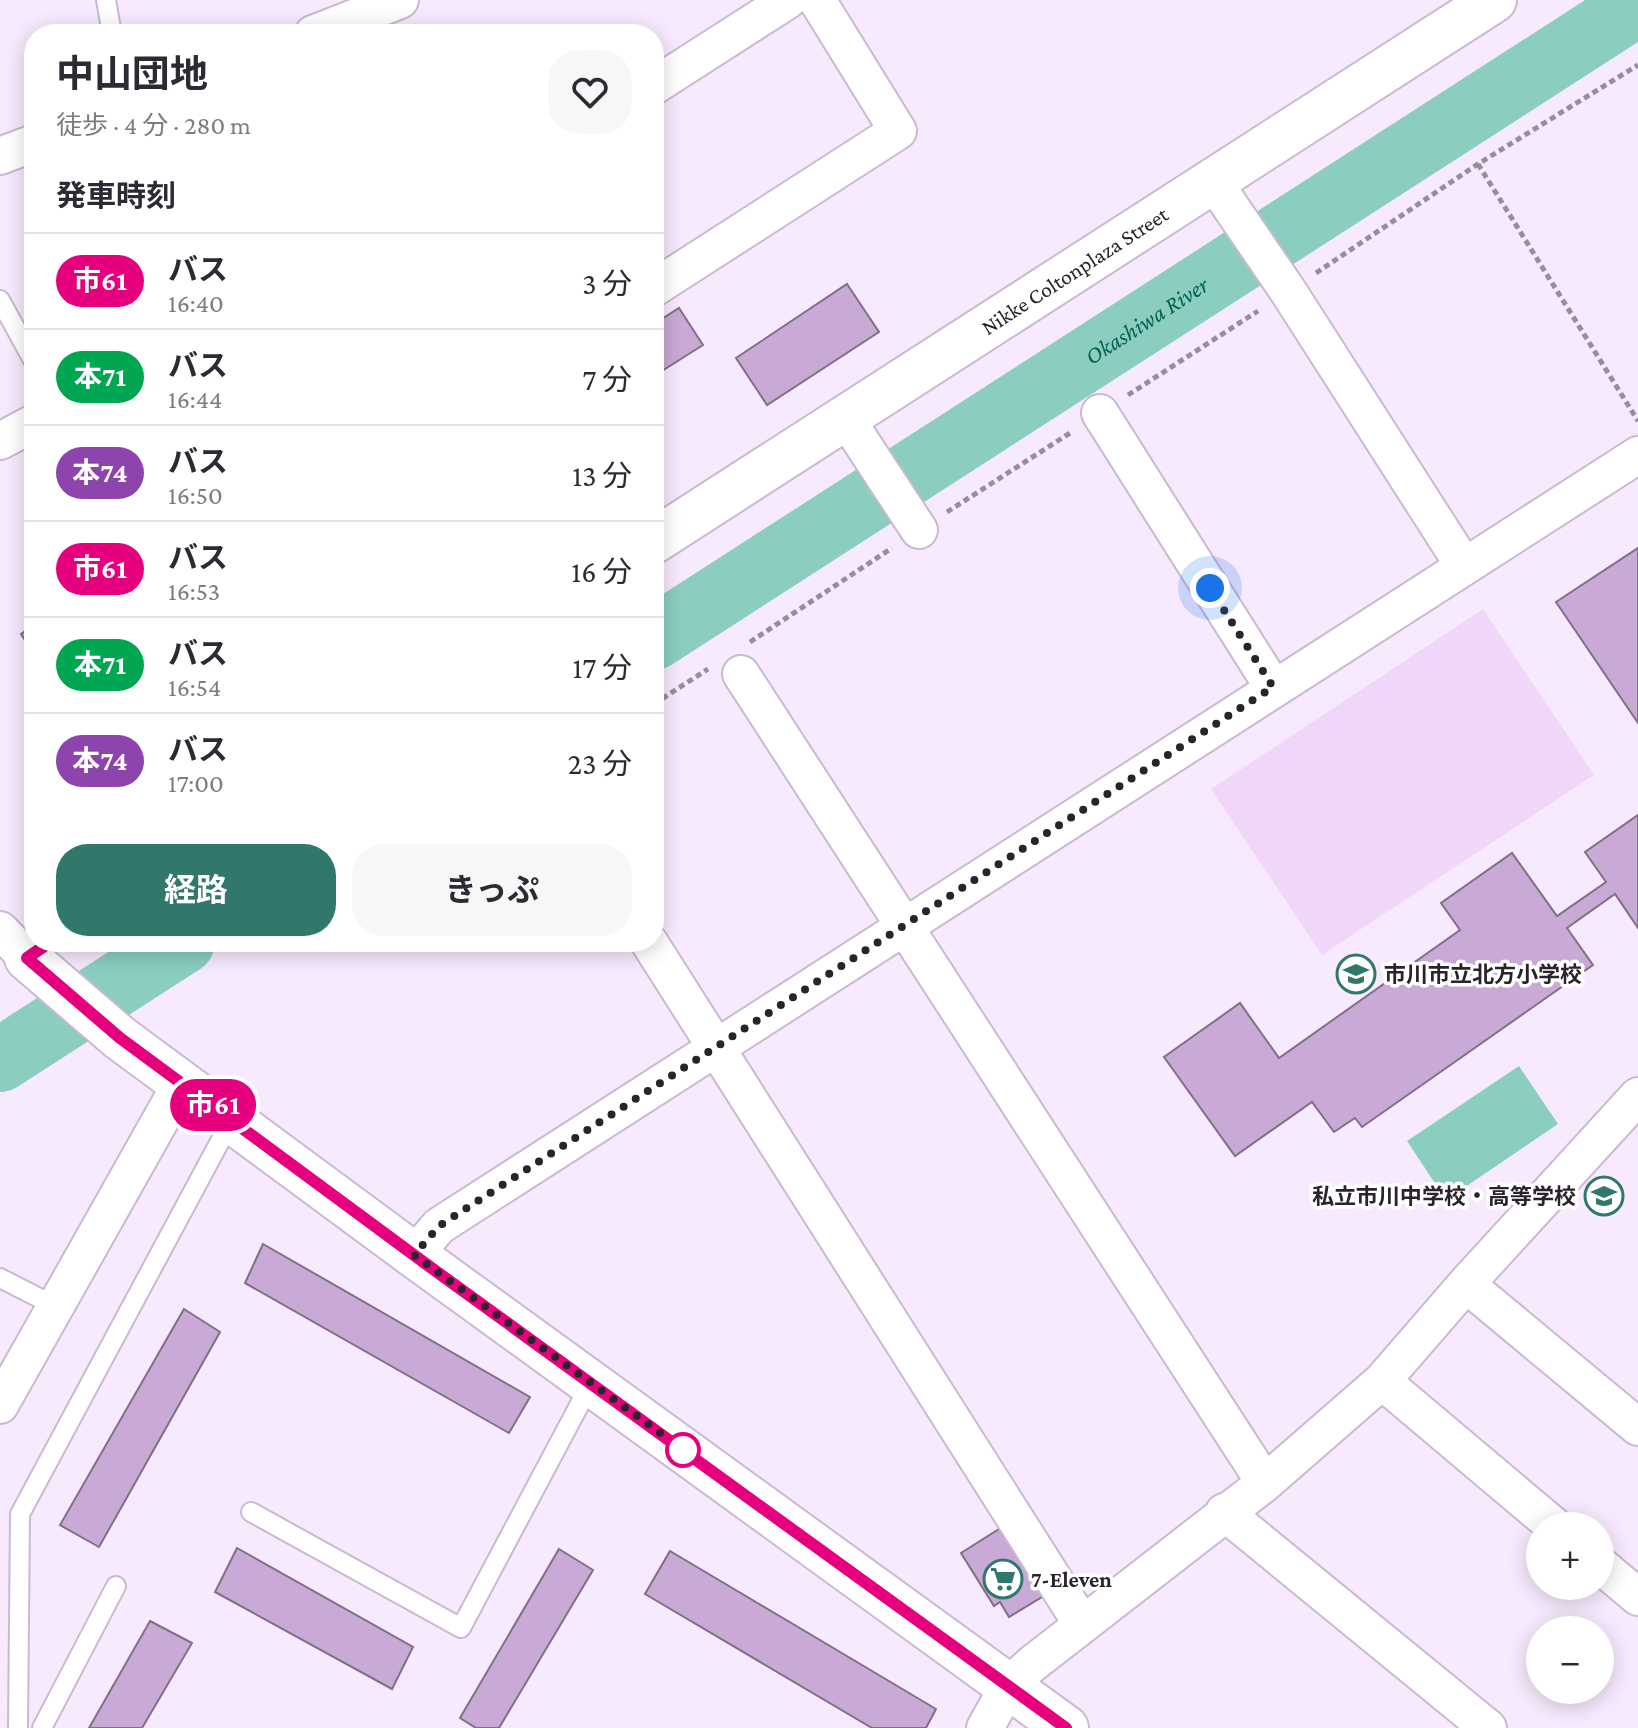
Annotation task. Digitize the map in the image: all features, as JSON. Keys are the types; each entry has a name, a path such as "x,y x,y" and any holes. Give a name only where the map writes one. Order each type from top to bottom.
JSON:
{"street":[{"path":"339,24 400,0"},
{"path":"664,80 788,0"},
{"path":"664,282 898,131 817,0"},
{"name":"Nikke Coltonplaza Street","path":"664,535 845,417 1224,198 1494,0"},
{"path":"0,156 24,147"},
{"path":"1224,198 1288,291 1464,566"},
{"path":"1100,413 1273,687"},
{"path":"845,417 919,530"},
{"path":"0,441 24,428"},
{"path":"414,1255 439,1226 1638,455"},
{"path":"733,661 1265,1483"},
{"path":"656,952 1082,1624"},
{"path":"27,959 120,1038 1066,1728"},
{"path":"0,1405 182,1082"},
{"path":"985,1728 1009,1685 1082,1624 1265,1483 1382,1381 1638,1096"},
{"path":"1466,1284 1638,1427"},
{"path":"1382,1381 1537,1512"},
{"path":"1224,1512 1488,1728"},
{"path":"1614,1577 1638,1597"}],"lane":[{"path":"106,0 110,24"},
{"path":"0,300 24,344"},
{"path":"18,1728 20,1514 232,1119"},
{"path":"0,1278 55,1306"},
{"path":"251,1512 461,1628 591,1383"},
{"path":"42,1728 116,1586"}],"path":[{"path":"664,699 733,661 919,530 1478,164 1638,65"},
{"path":"1478,164 1638,422"}],"shaded area":[{"path":"1483,609 1594,775 1322,955 1211,789"},
{"path":"1519,1066 1558,1124 1446,1200 1407,1141"}],"building":[{"path":"847,284 879,332 767,405 736,358"},
{"path":"679,308 703,345 664,370 664,318"},
{"path":"1638,548 1638,723 1556,602"},
{"path":"1638,815 1638,928 1615,894 1567,928 1593,965 1362,1127 1355,1118 1334,1132 1312,1102 1235,1156 1164,1057 1240,1003 1279,1058 1460,930 1441,903 1512,853 1557,916 1606,882 1585,852"},
{"path":"263,1244 530,1397 509,1433 245,1283"},
{"path":"184,1309 220,1332 99,1547 60,1525"},
{"path":"1004,1526 1047,1594 1009,1617 1000,1602 994,1606 961,1553"},
{"path":"237,1548 413,1647 392,1689 215,1592"},
{"path":"559,1549 593,1570 499,1728 476,1728 460,1718"},
{"path":"670,1551 936,1709 926,1728 872,1728 645,1594"},
{"path":"150,1621 192,1643 142,1728 89,1728"}],"waterway":[{"name":"Okashiwa River","path":"664,632 1638,4"},
{"name":"Okashiwa River","path":"0,1060 167,952"}],"bus line":[{"name":"市61","path":"36,952 27,958 57,987 120,1038 1066,1728"}],"place":[{"name":"市川市立北方小学校","path":"1356,974"},
{"name":"私立市川中学校・高等学校","path":"1604,1196"},
{"name":"7-Eleven","path":"1003,1579"}],"route":[{"path":"683,1450 695,1458 414,1255 439,1226 1273,687 1210,588"}]}
